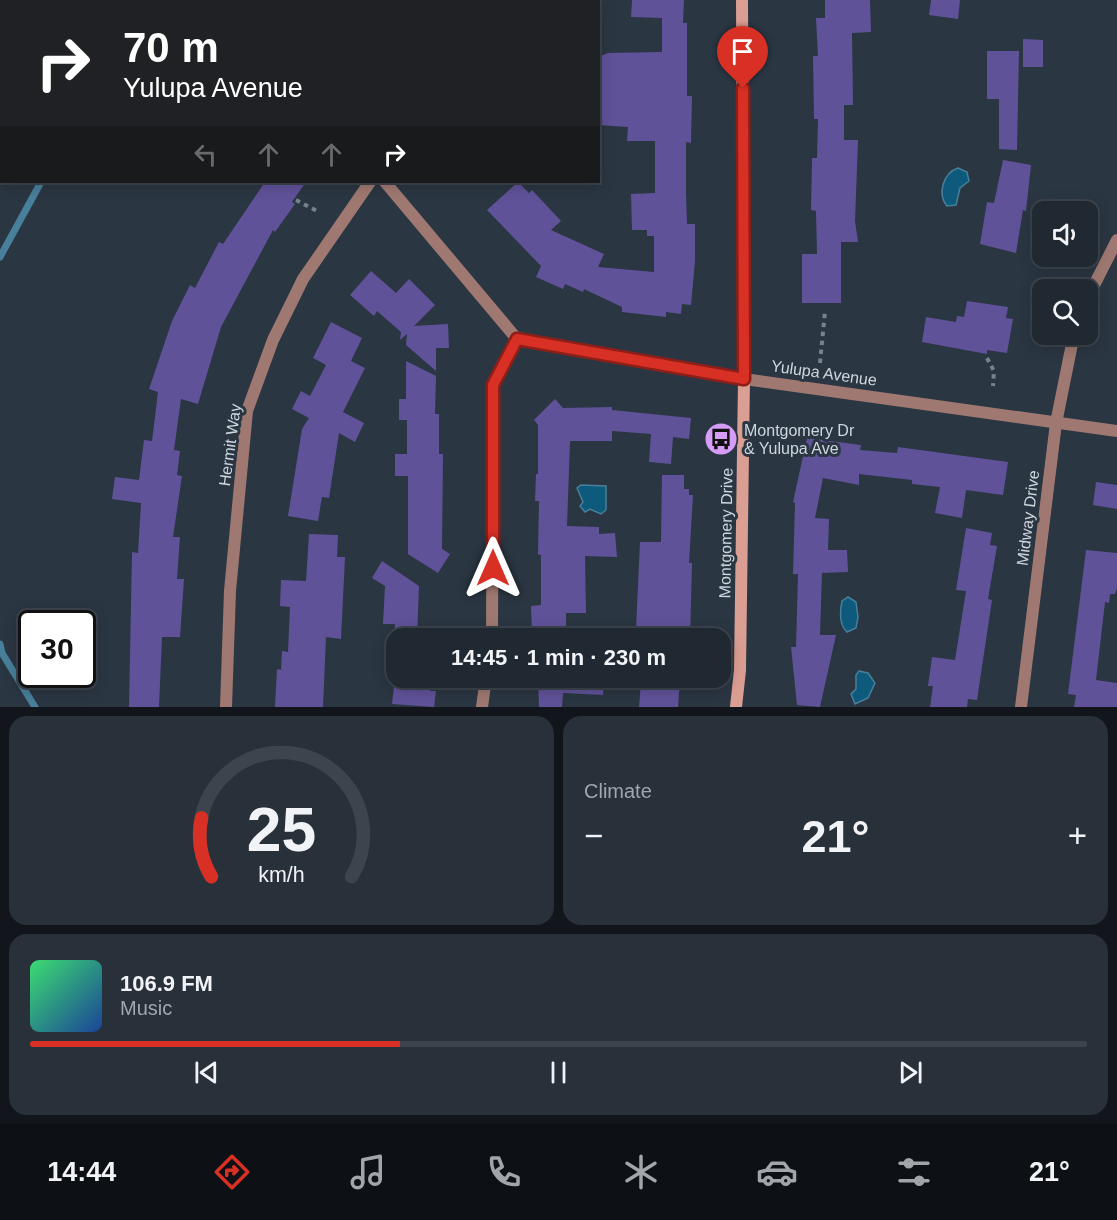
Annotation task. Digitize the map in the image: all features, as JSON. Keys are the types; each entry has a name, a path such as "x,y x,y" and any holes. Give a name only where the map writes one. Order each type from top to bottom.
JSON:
{"main road":[{"name":"Montgomery Drive","path":"736,707 740,670 744,379 742,0"}],"street":[{"name":"Hermit Way","path":"226,707 230,591 248,411 273,340 303,279 369,183"},
{"path":"386,183 517,339 493,385 492,628"},
{"path":"1097,279 1117,240"},
{"name":"Yulupa Avenue","path":"517,339 744,379 1117,431"},
{"name":"Midway Drive","path":"1021,707 1056,423 1072,345"},
{"path":"482,707 485,688"}],"path":[{"path":"296,200 319,212"},
{"path":"820,363 825,311"},
{"path":"987,358 994,371 993,386"}],"water":[{"path":"958,168 967,172 969,181 960,188 956,205 947,206 942,196 943,184 949,174"},
{"path":"581,485 606,486 606,510 601,514 590,509 585,512 580,506 583,502 577,488"},
{"path":"848,597 856,602 858,617 856,628 847,632 841,622 841,613 842,601"},
{"path":"859,671 868,673 875,683 868,698 855,704 851,694 856,689 856,675"}],"building":[{"path":"632,0 684,0 683,23 687,23 687,96 692,96 691,143 686,142 687,224 695,224 695,261 691,305 682,304 681,314 666,312 666,317 622,312 622,307 584,289 583,292 565,284 563,289 536,277 541,266 487,210 519,183 529,193 532,190 561,221 551,230 604,254 598,267 654,272 654,236 647,236 647,230 632,230 631,194 655,193 655,141 627,141 628,127 600,125 600,56 608,53 662,52 662,18 631,17"},
{"path":"825,0 870,0 871,32 852,33 853,105 844,105 844,140 858,140 855,221 858,242 841,242 841,303 802,303 802,254 817,254 816,211 811,210 812,158 817,158 818,119 814,119 813,56 818,56 816,18 825,18"},
{"path":"931,0 960,0 958,19 929,15"},
{"path":"1023,39 1043,40 1043,67 1023,67"},
{"path":"987,51 1019,51 1017,150 999,149 999,99 987,99"},
{"path":"1003,160 1031,165 1026,211 1023,210 1016,253 980,244 987,202 994,203"},
{"path":"264,183 305,183 292,202 295,204 275,232 273,230 221,327 198,404 181,399 174,450 180,451 177,475 182,476 173,537 180,537 177,579 184,579 180,637 162,637 159,707 129,707 132,552 138,553 141,503 112,499 115,477 139,480 144,440 152,441 158,392 149,389 172,321 190,285 195,288 219,242 223,244"},
{"path":"371,271 396,293 409,279 435,305 414,326 448,324 449,348 436,348 436,371 406,345 407,334 400,340 401,332 377,311 374,316 350,295"},
{"path":"967,301 1008,307 1006,318 1013,319 1007,353 987,350 987,354 922,342 926,317 956,322 957,316 964,317"},
{"path":"331,322 362,338 351,361 365,368 343,412 364,423 355,442 339,433 329,498 322,497 318,521 288,516 302,429 309,418 292,409 301,391 310,396 326,365 313,358"},
{"path":"406,361 436,376 435,414 439,414 439,454 443,454 442,549 450,554 438,573 408,554 408,476 395,476 395,454 407,454 407,420 399,420 399,399 406,399"},
{"path":"555,399 563,408 612,407 612,410 691,418 689,439 673,437 671,464 649,462 651,434 612,431 612,441 570,441 567,526 599,527 599,534 615,533 617,557 585,556 586,613 566,613 566,628 532,628 531,606 541,605 541,555 538,554 539,501 535,501 536,474 538,474 538,425 534,420"},
{"path":"807,438 861,445 860,450 897,453 898,447 1008,462 1003,495 966,490 962,518 935,513 940,487 912,484 912,480 859,474 859,485 823,478 815,518 829,519 828,550 847,550 848,572 822,573 820,635 836,635 820,707 797,705 791,647 796,647 798,574 793,574 795,503 793,502"},
{"path":"662,475 684,475 684,489 689,489 689,495 693,495 689,563 692,563 690,628 636,628 640,542 661,542"},
{"path":"1096,482 1117,485 1117,509 1093,505"},
{"path":"966,528 992,533 990,545 997,546 988,599 992,600 977,700 968,699 967,707 930,707 933,686 928,686 932,657 955,660 966,591 956,590"},
{"path":"309,534 338,535 337,557 345,557 341,639 326,637 323,707 275,707 277,669 281,670 282,651 288,652 290,607 280,606 281,580 306,581"},
{"path":"1086,550 1117,553 1117,588 1115,594 1110,594 1109,603 1105,602 1096,680 1117,683 1117,707 1074,707 1076,695 1068,694"},
{"path":"382,561 419,586 417,628 395,628 395,624 383,624 385,586 372,578"},
{"path":"394,688 430,688 430,691 436,691 434,707 392,704"},
{"path":"538,688 603,688 603,695 563,693 562,707 539,707"},
{"path":"641,688 679,688 678,707 639,707"}],"waterway":[{"path":"0,257 40,183"},
{"path":"0,644 2,653 35,707"}],"place":[{"name":"Montgomery Dr & Yulupa Ave","path":"721,439"}],"route":[{"path":"493,568 493,385 517,339 744,379 743,88"}]}
